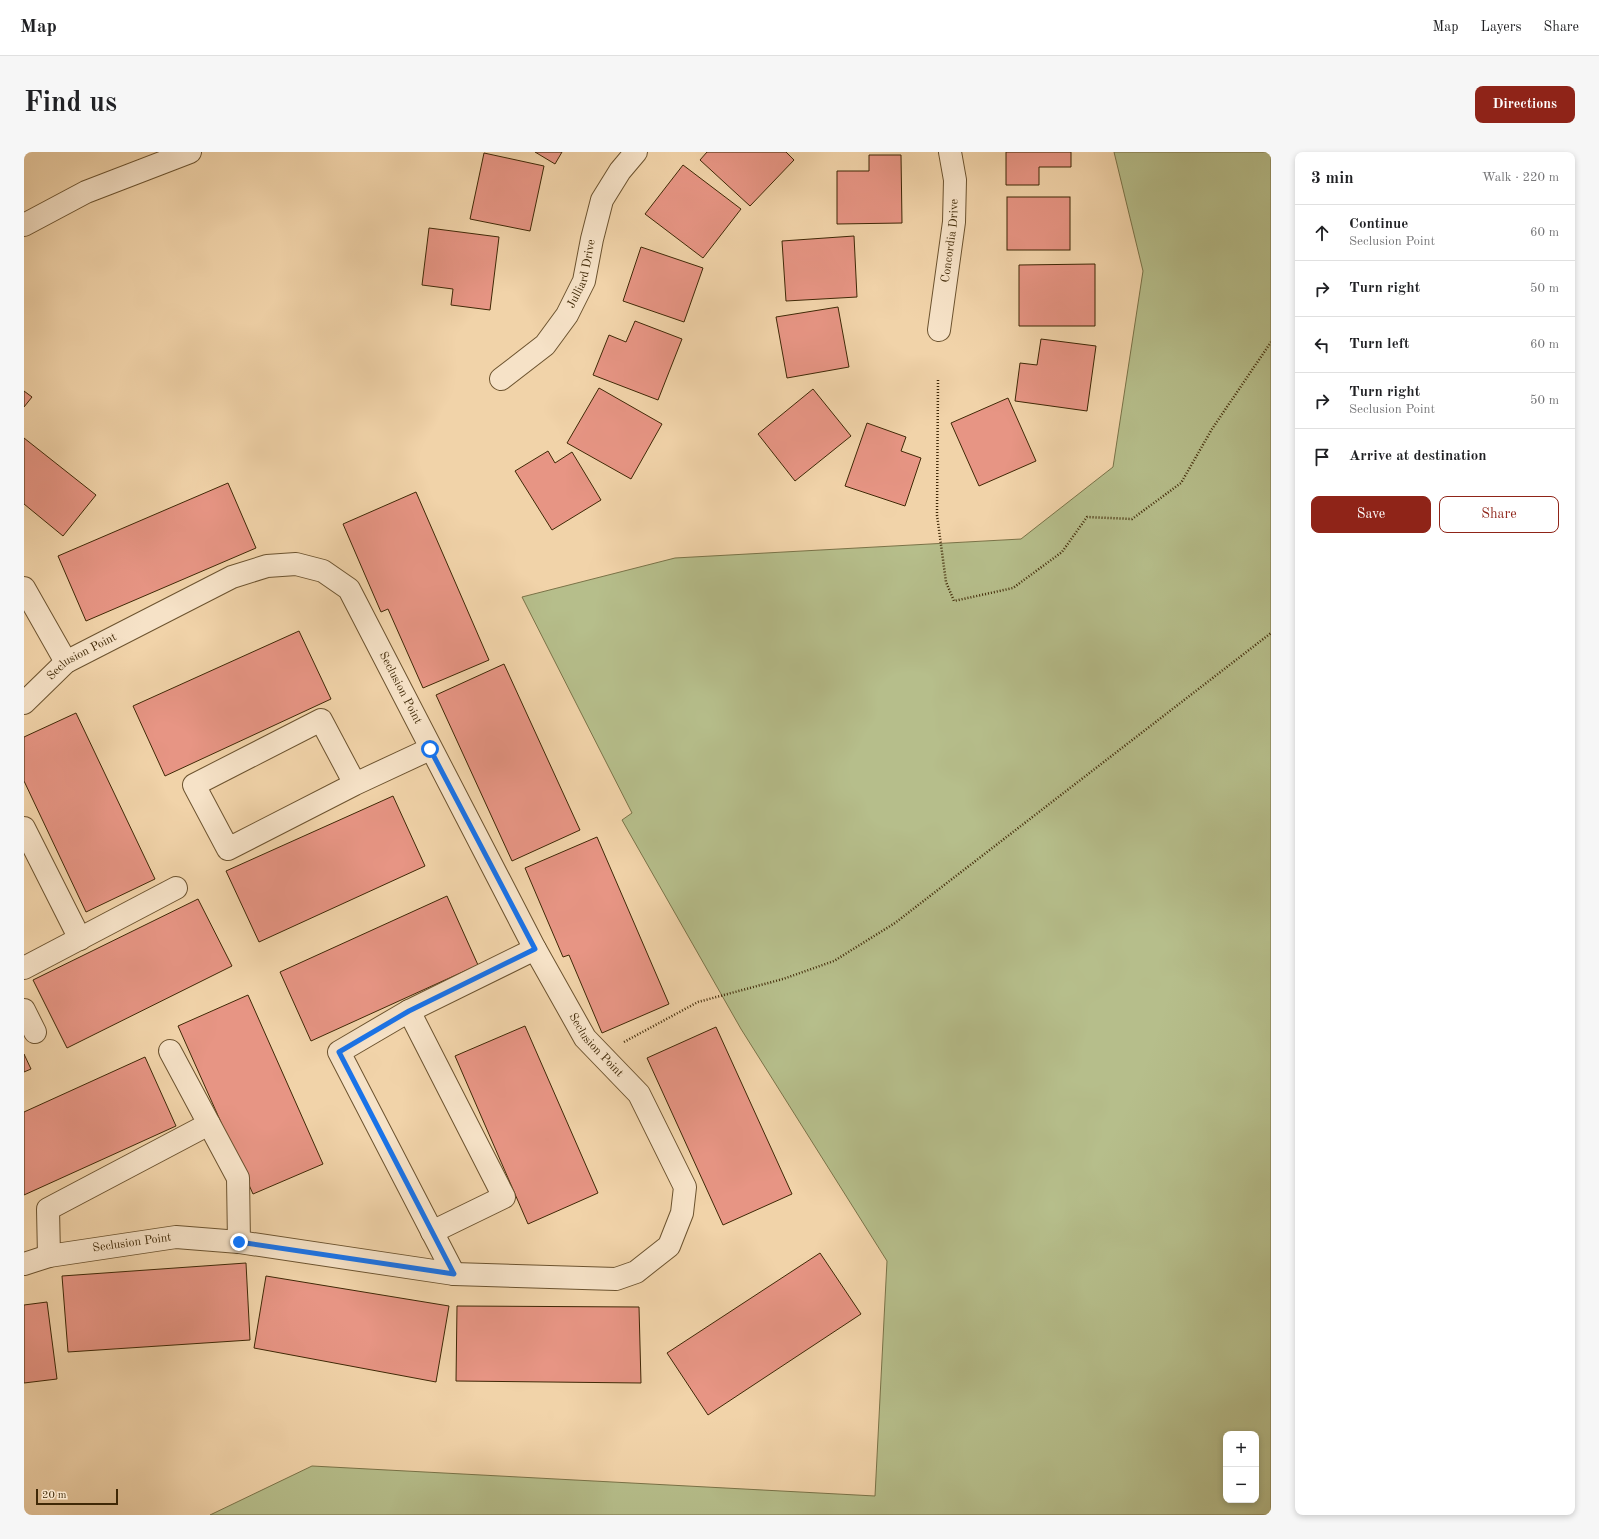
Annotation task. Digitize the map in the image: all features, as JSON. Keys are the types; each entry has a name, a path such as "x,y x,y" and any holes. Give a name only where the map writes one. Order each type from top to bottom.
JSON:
{"street":[{"path":"24,224 86,192 190,152"},
{"name":"Julliard Drive","path":"502,379 545,345 567,315 584,281 592,238 602,200 620,171 636,152"},
{"name":"Concordia Drive","path":"939,330 954,222 955,180 950,152"},
{"name":"Seclusion Point","path":"24,703 66,662 232,577 267,566 296,564 323,571 349,589 430,749 535,949 585,1038 639,1094 685,1187 682,1213 669,1246 636,1272 616,1279 454,1274 239,1242 176,1236 49,1256 24,1264"},
{"path":"24,588 66,662"},
{"path":"355,784 320,720 194,785 228,849 355,784 430,749"},
{"path":"24,828 80,939"},
{"path":"24,968 176,888"},
{"path":"454,1274 339,1052 409,1011 535,949"},
{"path":"24,1010 35,1032"},
{"path":"409,1011 504,1197 432,1232"},
{"path":"170,1051 238,1178 239,1242"},
{"path":"49,1256 48,1209 209,1124"}],"path":[{"path":"938,380 938,515 946,582 954,601 1013,588 1062,552 1087,517 1132,519 1181,483 1212,429 1271,342"},
{"path":"601,1055 698,1002 783,979 834,961 883,931 1271,633"}],"green space":[{"path":"1114,152 1271,152 1271,1515 210,1515 312,1466 875,1496 887,1261 741,1029 622,820 632,813 522,597 675,558 1021,539 1113,467 1143,271"}],"building":[{"path":"535,152 562,152 555,164"},
{"path":"707,152 786,152 794,160 750,206 700,160"},
{"path":"1006,152 1071,152 1071,167 1039,167 1039,185 1006,185"},
{"path":"484,153 544,166 530,231 470,219"},
{"path":"869,155 901,155 902,223 837,224 837,171 869,171"},
{"path":"683,165 741,209 703,258 645,214"},
{"path":"1007,197 1070,197 1070,250 1007,250"},
{"path":"429,228 499,237 490,310 451,305 453,289 422,285"},
{"path":"854,236 857,297 786,301 782,241"},
{"path":"641,247 703,268 684,322 623,301"},
{"path":"1095,264 1095,326 1019,326 1019,265"},
{"path":"838,307 849,367 787,378 776,317"},
{"path":"635,321 682,339 658,400 593,375 609,335 626,342"},
{"path":"1041,339 1096,346 1087,411 1015,401 1020,363 1037,365"},
{"path":"599,388 662,424 631,479 567,443"},
{"path":"813,389 851,436 795,481 758,434"},
{"path":"24,391 32,397 24,407"},
{"path":"1008,398 1036,461 979,486 951,423"},
{"path":"867,423 906,437 901,451 921,458 905,506 845,486"},
{"path":"24,438 96,495 63,536 24,504"},
{"path":"548,451 555,463 572,452 601,500 552,530 515,471"},
{"path":"228,483 256,548 86,621 58,556"},
{"path":"416,492 489,660 423,688 388,609 381,612 343,524"},
{"path":"299,631 331,699 165,776 133,706"},
{"path":"504,664 580,830 512,861 436,695"},
{"path":"76,713 155,879 86,912 24,781 24,737"},
{"path":"393,796 425,866 259,942 226,871"},
{"path":"597,837 669,1004 602,1033 569,955 563,957 525,868"},
{"path":"447,896 478,965 311,1041 280,972"},
{"path":"198,899 232,966 67,1048 33,980"},
{"path":"248,995 323,1164 253,1194 178,1026"},
{"path":"525,1026 598,1193 528,1224 455,1056"},
{"path":"716,1027 792,1194 723,1225 647,1058"},
{"path":"24,1054 31,1069 24,1072"},
{"path":"145,1057 176,1126 24,1195 24,1112"},
{"path":"820,1253 861,1314 708,1415 667,1353"},
{"path":"246,1263 250,1340 68,1352 62,1276"},
{"path":"266,1276 449,1306 436,1382 254,1348"},
{"path":"47,1302 57,1379 24,1383 24,1305"},
{"path":"457,1306 639,1307 641,1383 456,1381"}],"route":[{"path":"239,1242 454,1274 339,1052 409,1011 535,949 430,749"}]}
